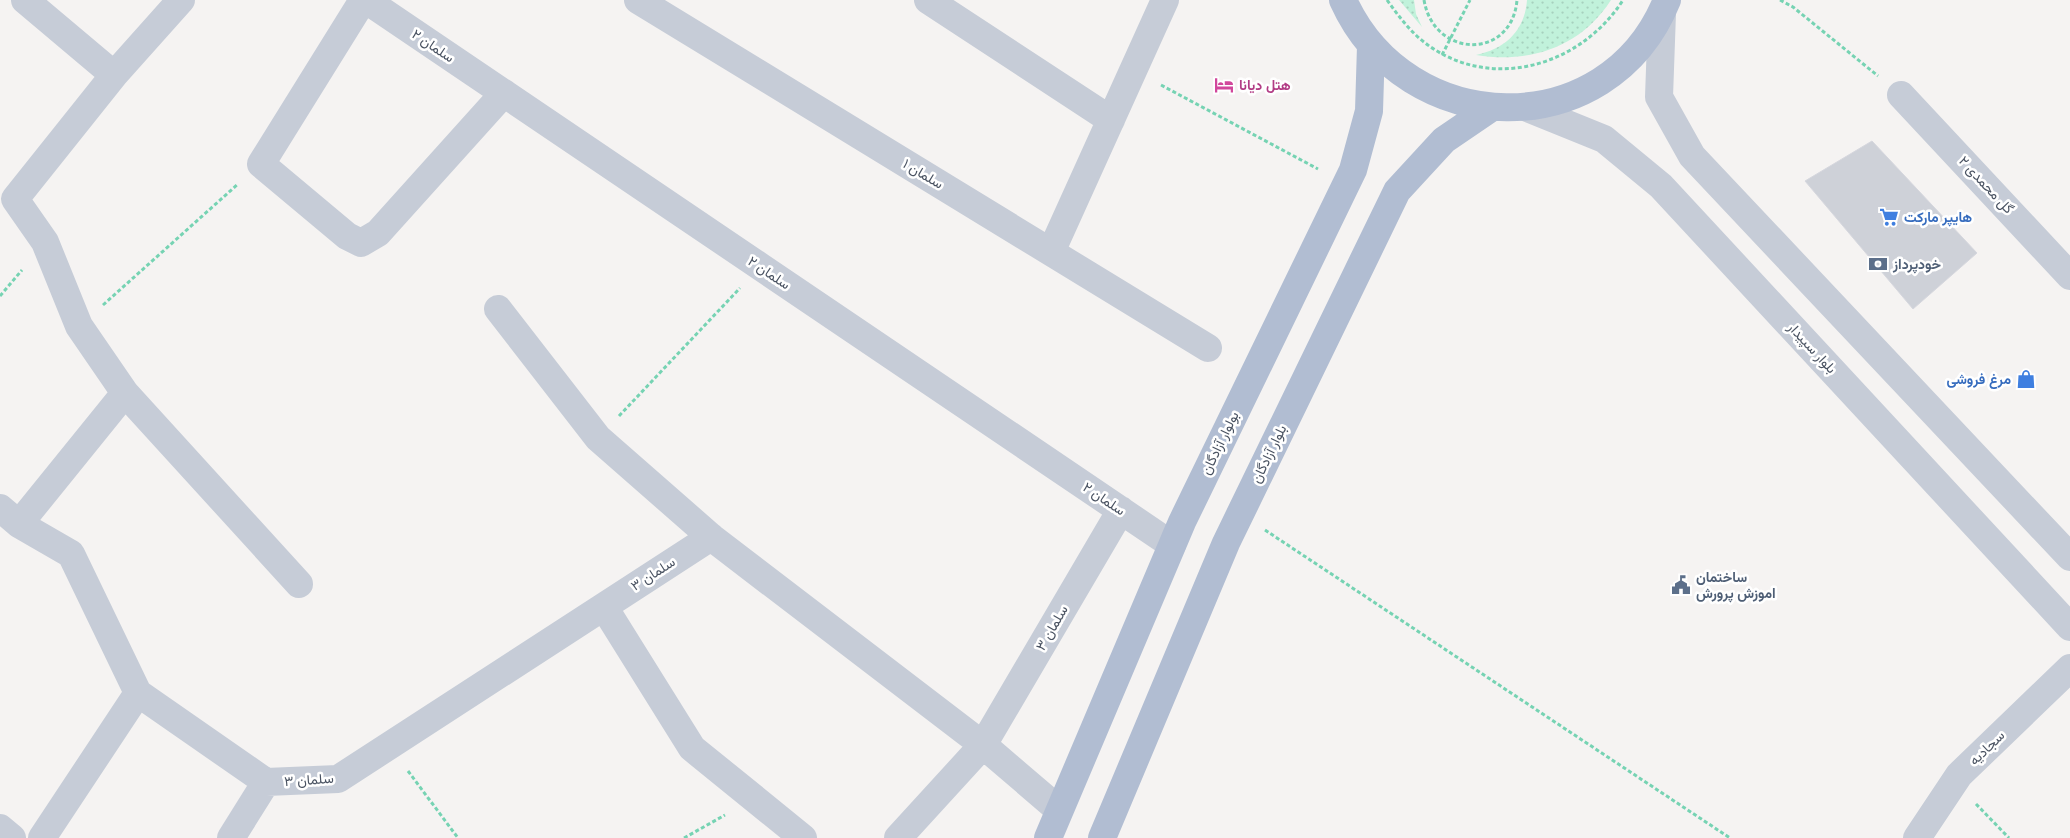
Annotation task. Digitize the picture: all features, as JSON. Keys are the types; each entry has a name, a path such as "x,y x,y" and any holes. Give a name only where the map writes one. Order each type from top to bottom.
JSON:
{"main road":[{"path":"1343,0 1351,17 1371,46 1395,70 1424,88 1457,102 1491,108 1525,107 1559,100 1591,86 1612,72 1643,42 1664,6"},
{"name":"بولوار آزادگان","path":"1048,838 1172,545 1353,170 1368,111 1371,46"},
{"name":"بلوار آزادگان","path":"1102,838 1240,514 1397,191 1444,140 1491,108"}],"street":[{"path":"25,0 114,75"},
{"path":"181,0 7,193 45,242 79,326 125,393 298,584"},
{"path":"365,0 261,164 346,236 361,242 378,233 504,93"},
{"name":"سلمان ۲","path":"365,0 1172,545"},
{"name":"سلمان ۱","path":"638,0 1208,348"},
{"path":"1051,252 1165,0"},
{"path":"936,2 1111,120"},
{"path":"1664,6 1659,97 1692,156 2070,557"},
{"name":"گل محمدی ۲","path":"1901,95 2070,276"},
{"name":"بلوار سپیدار","path":"1525,107 1604,139 1661,186 2070,627"},
{"path":"498,309 598,438 711,537 984,745 1059,810"},
{"path":"10,516 125,393"},
{"name":"سلمان ۳","path":"898,838 984,745 1120,510"},
{"name":"سلمان ۳","path":"10,516 71,554 138,693 266,782 338,779 711,537"},
{"path":"604,606 692,748 803,838"},
{"name":"سجادیه","path":"1916,838 1959,774 2070,668"},
{"path":"42,838 138,693"},
{"path":"231,838 266,782"},
{"path":"0,828 12,838"}],"path":[{"path":"1387,0 1401,20 1443,53 1468,63 1494,68 1520,68 1547,62 1571,52 1593,36 1612,17 1623,0"},
{"path":"1424,0 1432,24 1439,33 1461,44 1473,45 1486,43 1496,38 1513,20 1517,0"},
{"path":"1424,88 1470,0"},
{"path":"1780,0 1793,7 1901,95"},
{"path":"1134,70 1346,184"},
{"path":"79,326 261,164"},
{"path":"598,438 760,267"},
{"path":"1240,514 1730,838"},
{"path":"390,746 458,838"},
{"path":"1954,782 2009,838"},
{"path":"684,838 754,799"}],"green space":[{"path":"1399,0 1414,0 1416,14 1422,27"},
{"path":"1527,0 1611,0 1585,30 1552,49 1516,57 1476,55 1496,48 1512,36 1522,20"}],"building":[{"name":"هایپر مارکت","path":"1872,141 1977,253 1913,309 1805,181"}],"place":[{"name":"هتل دیانا","path":"1224,85"},
{"name":"هایپر مارکت","path":"1889,217"},
{"name":"خودپرداز","path":"1878,264"},
{"name":"مرغ فروشی","path":"2026,379"},
{"name":"ساختمان اموزش پرورش","path":"1681,585"}]}
